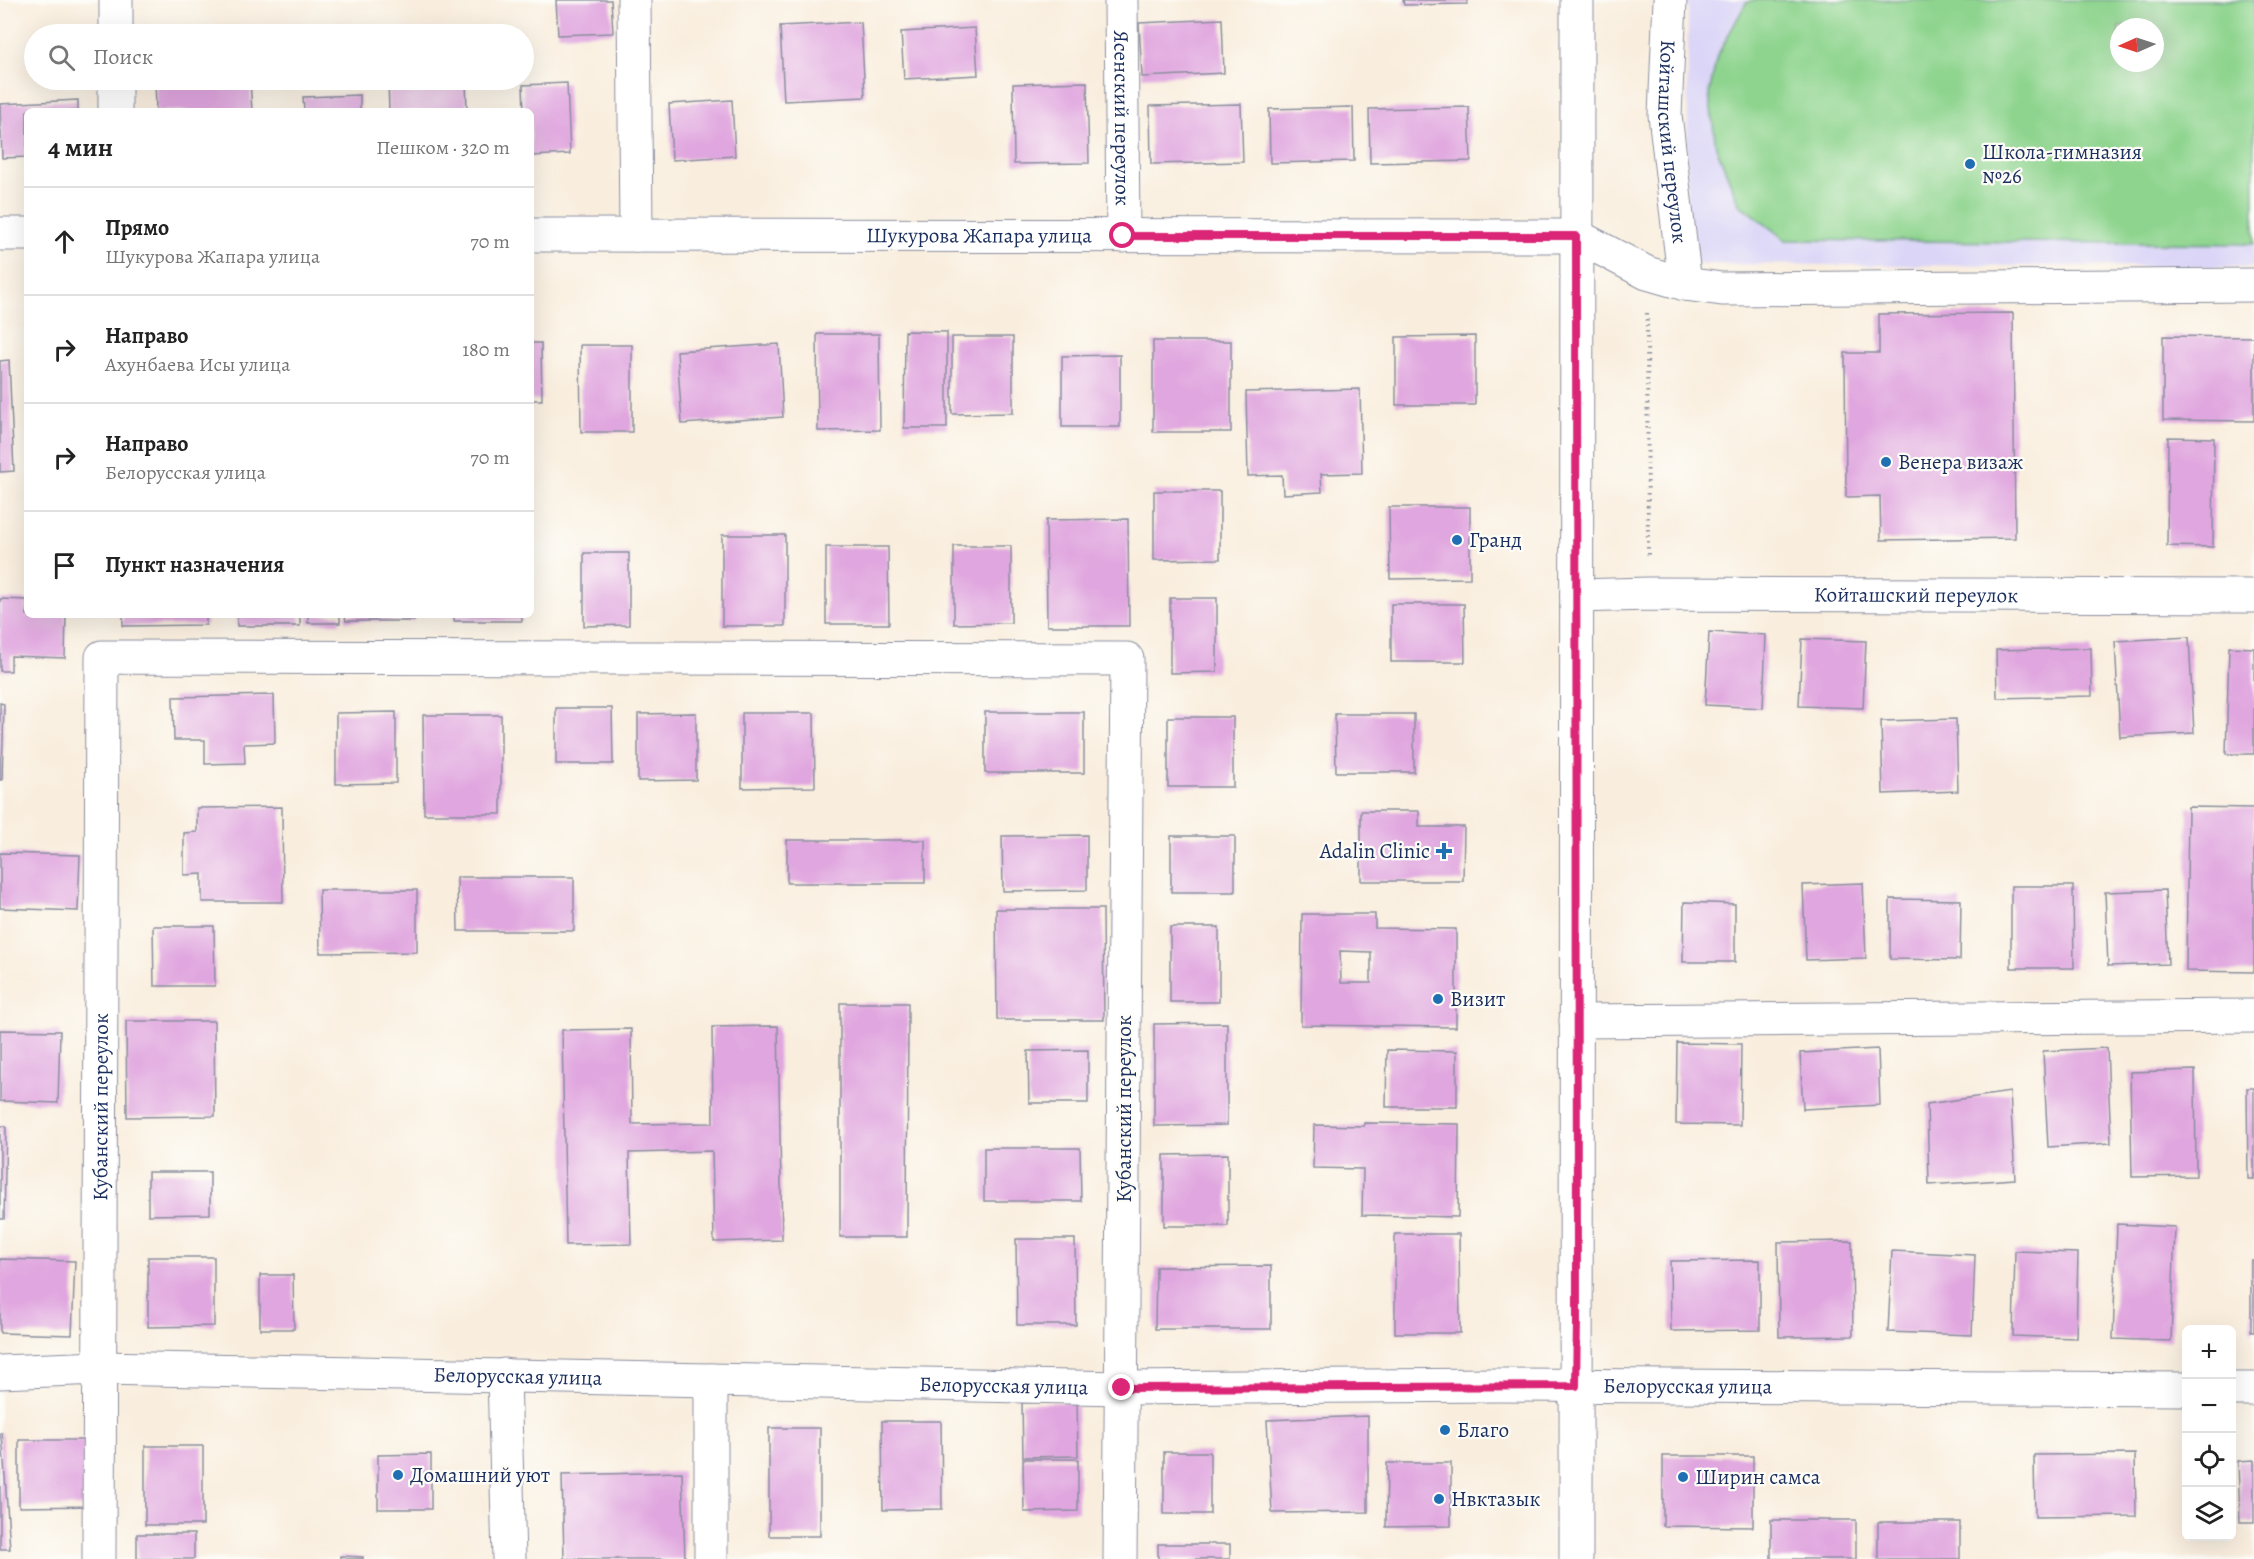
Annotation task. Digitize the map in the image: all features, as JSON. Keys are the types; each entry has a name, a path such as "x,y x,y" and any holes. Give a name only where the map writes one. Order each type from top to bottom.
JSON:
{"street":[{"path":"116,0 116,24"},
{"path":"634,0 636,235"},
{"name":"Ясенский переулок","path":"1121,0 1123,236"},
{"path":"1576,1559 1577,0"},
{"name":"Койташский переулок","path":"1670,0 1665,115 1685,284"},
{"path":"115,90 115,108"},
{"path":"0,234 24,234"},
{"name":"Шукурова Жапара улица","path":"534,235 1576,236"},
{"path":"1576,236 1647,273 1685,284 1722,289 2254,285"},
{"name":"Койташский переулок","path":"1577,596 1648,594 2254,596"},
{"name":"Кубанский переулок","path":"99,1559 102,657 1127,659 1120,1559"},
{"path":"1576,1021 2254,1016"},
{"name":"Белорусская улица","path":"0,1372 100,1368 504,1374 1122,1388 1576,1386 2182,1389"},
{"path":"504,1374 509,1559"},
{"path":"711,1380 711,1559"},
{"path":"2236,1389 2254,1389"}],"path":[{"path":"1647,273 1648,594"}],"shaded area":[{"name":"Школа-гимназия №26","path":"1688,0 2254,0 2254,267 1687,264"}],"green space":[{"name":"Школа-гимназия №26","path":"1752,0 2254,0 2254,244 1786,240 1739,204 1716,147 1709,94 1717,56 1746,3"}],"building":[{"path":"556,0 611,0 613,33 558,35"},
{"path":"1403,0 1467,0 1467,4 1404,5"},
{"path":"1222,19 1224,73 1142,77 1139,23"},
{"path":"861,22 865,97 784,101 780,26"},
{"path":"975,28 978,75 904,79 901,32"},
{"path":"1087,82 1089,163 1014,164 1013,84"},
{"path":"567,83 570,154 534,156 534,108 524,108 523,90 534,90 534,84"},
{"path":"155,90 251,90 252,108 156,108"},
{"path":"388,90 466,90 467,108 389,108"},
{"path":"360,95 360,108 304,108 303,97"},
{"path":"78,100 78,108 24,108 24,157 2,158 0,104"},
{"path":"732,100 735,156 672,160 669,104"},
{"path":"1241,104 1243,162 1151,164 1150,106"},
{"path":"1353,107 1354,161 1270,163 1269,109"},
{"path":"1469,107 1471,161 1370,163 1369,109"},
{"path":"2013,313 2015,538 1881,540 1880,496 1846,497 1845,353 1879,353 1879,314"},
{"path":"905,331 947,332 947,428 904,428"},
{"path":"817,334 879,334 880,430 818,431"},
{"path":"1475,336 1475,405 1396,405 1396,337"},
{"path":"2163,336 2254,337 2254,421 2163,420"},
{"path":"952,337 1013,337 1013,413 952,414"},
{"path":"1153,341 1231,341 1231,432 1153,432"},
{"path":"534,343 541,343 542,400 534,400"},
{"path":"779,344 783,417 682,424 677,351"},
{"path":"580,345 632,345 632,432 581,432"},
{"path":"1120,355 1120,427 1062,427 1062,356"},
{"path":"9,360 14,471 0,472 0,361"},
{"path":"1360,389 1362,473 1321,474 1322,492 1283,494 1282,475 1248,476 1246,392"},
{"path":"2168,437 2214,438 2213,547 2167,546"},
{"path":"1154,491 1220,491 1220,559 1154,560"},
{"path":"1389,507 1470,507 1470,578 1390,579"},
{"path":"1128,519 1129,626 1047,626 1046,520"},
{"path":"722,535 785,535 785,626 722,626"},
{"path":"954,546 1011,546 1011,623 954,624"},
{"path":"826,547 888,547 889,624 826,624"},
{"path":"584,553 629,553 629,625 584,626"},
{"path":"1170,598 1217,598 1217,672 1170,673"},
{"path":"0,599 24,600 24,618 66,618 65,658 11,656 11,671 0,671"},
{"path":"1391,604 1464,604 1465,662 1391,662"},
{"path":"123,618 206,618 206,625 123,626"},
{"path":"237,618 300,618 300,626 237,626"},
{"path":"308,618 340,618 340,623 308,623"},
{"path":"346,618 414,618 414,621 346,621"},
{"path":"454,618 522,618 522,621 454,621"},
{"path":"1709,632 1766,635 1763,708 1705,705"},
{"path":"2189,637 2194,733 2120,737 2115,641"},
{"path":"1802,639 1866,641 1863,708 1799,706"},
{"path":"2229,647 2254,648 2254,754 2226,754"},
{"path":"2091,648 2092,696 1997,698 1996,650"},
{"path":"274,695 275,743 244,744 245,763 205,764 205,740 174,740 173,697"},
{"path":"0,703 4,704 2,780 0,780"},
{"path":"556,708 612,708 613,764 556,764"},
{"path":"396,712 396,783 336,784 336,713"},
{"path":"985,712 1084,712 1084,773 985,773"},
{"path":"696,713 696,780 638,781 638,714"},
{"path":"742,713 814,713 815,787 742,788"},
{"path":"1335,714 1414,714 1414,772 1336,772"},
{"path":"423,715 501,715 501,814 424,814"},
{"path":"1168,717 1233,717 1233,787 1168,787"},
{"path":"1956,719 1958,791 1883,794 1881,721"},
{"path":"282,807 283,902 202,902 202,874 184,875 184,833 197,832 197,808"},
{"path":"2188,807 2254,808 2254,972 2186,971"},
{"path":"1361,811 1419,811 1419,827 1464,827 1463,881 1361,881"},
{"path":"1087,835 1087,890 1003,891 1002,836"},
{"path":"1171,836 1235,836 1235,892 1171,892"},
{"path":"787,840 925,840 925,883 787,883"},
{"path":"0,853 80,855 78,911 0,908"},
{"path":"457,877 574,877 574,931 458,931"},
{"path":"1863,883 1866,958 1806,960 1803,885"},
{"path":"2011,886 2073,886 2074,968 2011,968"},
{"path":"319,890 417,890 417,952 320,953"},
{"path":"2165,890 2168,964 2108,966 2105,892"},
{"path":"1890,899 1961,900 1960,960 1890,959"},
{"path":"1684,902 1735,904 1735,962 1683,962"},
{"path":"996,909 1103,909 1104,1020 997,1020"},
{"path":"1302,914 1375,914 1375,928 1456,929 1456,1027 1301,1025","holes":["1340,951 1371,952 1371,983 1341,983"]},
{"path":"153,926 214,926 215,986 154,986"},
{"path":"1170,927 1219,927 1219,1002 1170,1002"},
{"path":"840,1003 908,1003 907,1237 840,1237"},
{"path":"126,1021 214,1021 215,1116 127,1117"},
{"path":"1227,1023 1227,1125 1154,1126 1154,1024"},
{"path":"778,1026 782,1240 714,1242 712,1151 629,1153 631,1244 566,1245 562,1030 631,1029 632,1124 713,1123 712,1027"},
{"path":"0,1030 60,1031 58,1103 0,1101"},
{"path":"1677,1043 1741,1044 1740,1125 1676,1124"},
{"path":"2107,1048 2111,1143 2048,1147 2043,1051"},
{"path":"1878,1049 1880,1105 1803,1109 1800,1053"},
{"path":"1088,1050 1088,1103 1029,1103 1028,1051"},
{"path":"1387,1050 1457,1051 1457,1107 1386,1107"},
{"path":"2195,1070 2196,1176 2132,1177 2130,1072"},
{"path":"2247,1088 2254,1088 2254,1179 2248,1179"},
{"path":"2010,1092 2015,1179 1929,1185 1927,1104"},
{"path":"1364,1123 1459,1124 1458,1217 1362,1215 1363,1169 1313,1168 1314,1125 1364,1126"},
{"path":"0,1126 6,1126 4,1219 0,1219"},
{"path":"984,1148 1080,1148 1081,1201 984,1201"},
{"path":"1228,1154 1228,1226 1164,1226 1164,1155"},
{"path":"148,1172 210,1172 210,1214 148,1215"},
{"path":"2117,1224 2175,1227 2171,1341 2113,1339"},
{"path":"1395,1234 1459,1234 1460,1333 1395,1333"},
{"path":"1016,1239 1075,1239 1076,1325 1017,1325"},
{"path":"1852,1241 1853,1336 1779,1337 1778,1242"},
{"path":"1892,1251 1975,1255 1972,1335 1888,1332"},
{"path":"2015,1251 2078,1253 2076,1338 2013,1336"},
{"path":"148,1257 214,1257 214,1326 148,1327"},
{"path":"0,1259 75,1261 72,1335 0,1333"},
{"path":"1760,1260 1760,1330 1671,1331 1670,1261"},
{"path":"2251,1260 2254,1260 2254,1332 2251,1332"},
{"path":"1271,1266 1271,1329 1155,1329 1156,1267"},
{"path":"260,1275 293,1275 294,1329 260,1329"},
{"path":"1077,1402 1078,1456 1023,1457 1022,1403"},
{"path":"1368,1416 1368,1512 1272,1513 1267,1420"},
{"path":"882,1421 941,1421 942,1509 883,1510"},
{"path":"769,1428 820,1428 820,1536 769,1536"},
{"path":"0,1433 2,1433 10,1549 0,1549"},
{"path":"19,1440 100,1440 100,1506 19,1507"},
{"path":"145,1446 203,1446 203,1525 145,1525"},
{"path":"1164,1452 1210,1452 1210,1514 1164,1514"},
{"path":"431,1454 431,1509 378,1509 378,1455"},
{"path":"2135,1454 2136,1516 2035,1517 2034,1455"},
{"path":"1663,1456 1753,1456 1753,1527 1663,1526"},
{"path":"1023,1459 1078,1459 1078,1511 1024,1512"},
{"path":"2254,1460 2254,1522 2240,1522 2238,1461"},
{"path":"1387,1463 1451,1463 1451,1526 1386,1527"},
{"path":"682,1472 685,1559 564,1559 562,1475"},
{"path":"1771,1520 1856,1520 1856,1559 1771,1559"},
{"path":"1878,1522 1960,1522 1960,1559 1878,1559"},
{"path":"137,1534 194,1534 194,1559 137,1559"},
{"path":"1158,1544 1230,1544 1230,1559 1158,1559"},
{"path":"340,1556 363,1557 363,1559 340,1559"}],"place":[{"name":"Школа-гимназия №26","path":"1970,164"},
{"name":"Венера визаж","path":"1886,462"},
{"name":"Гранд","path":"1457,540"},
{"name":"Adalin Clinic","path":"1444,851"},
{"name":"Визит","path":"1438,999"},
{"name":"Благо","path":"1445,1430"},
{"name":"Домашний уют","path":"398,1475"},
{"name":"Ширин самса","path":"1683,1477"},
{"name":"Нвктазык","path":"1439,1499"}],"route":[{"path":"1122,1388 1576,1386 1577,1320 1576,236 1123,236"}]}
